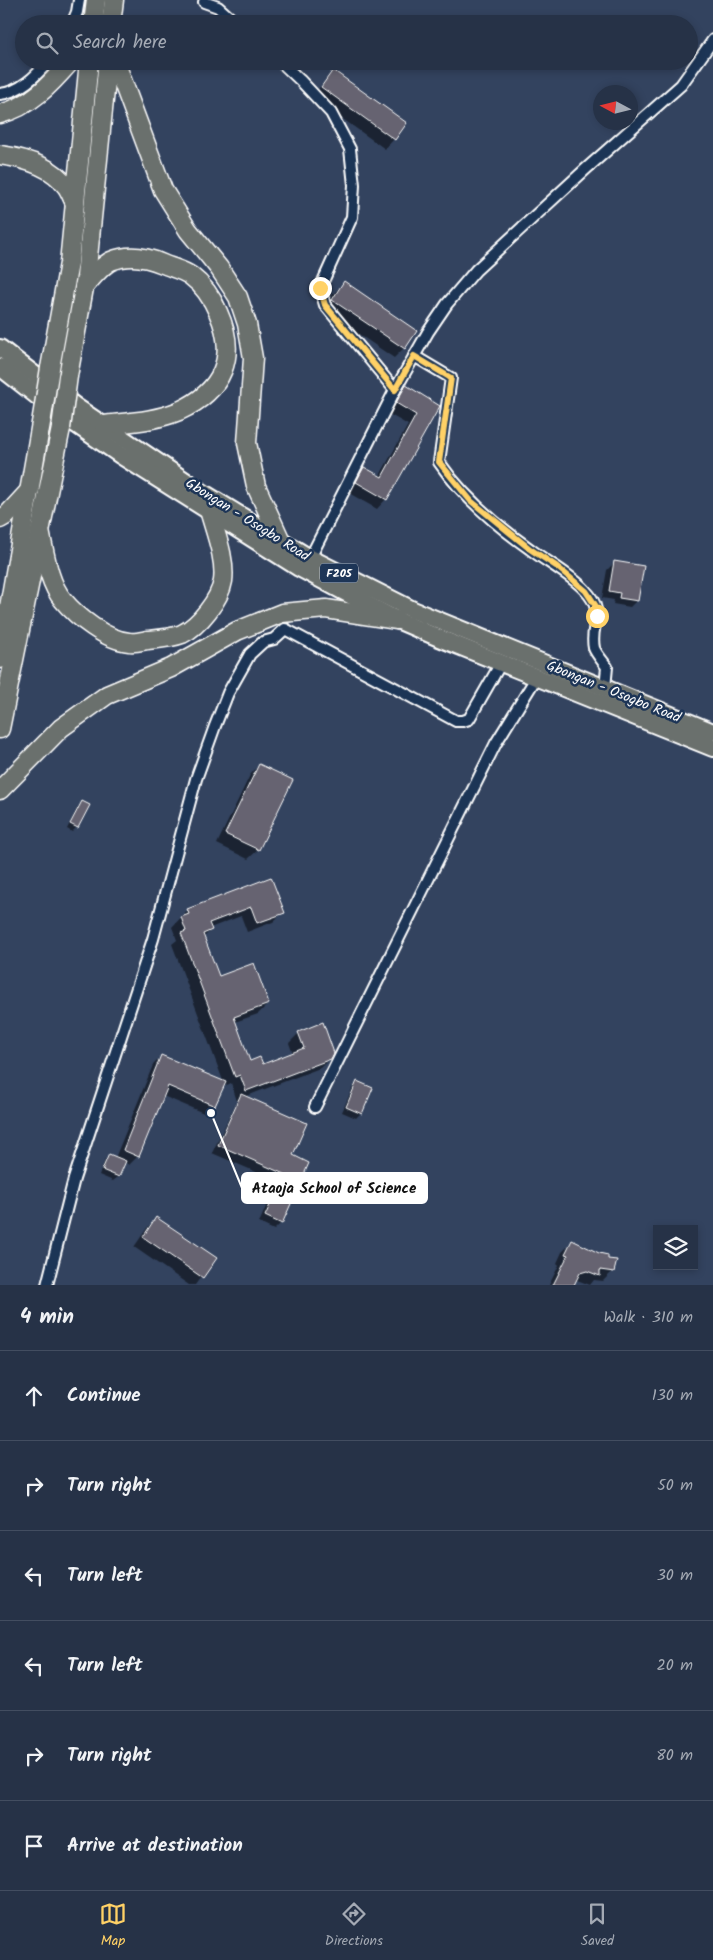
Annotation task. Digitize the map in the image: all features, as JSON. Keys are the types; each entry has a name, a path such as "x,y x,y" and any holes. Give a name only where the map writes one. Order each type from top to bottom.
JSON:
{"highway":[{"path":"94,15 96,0"},
{"path":"113,15 114,0"},
{"path":"0,114 23,105 42,93 63,70"},
{"path":"0,659 69,262 88,70"},
{"path":"0,729 61,428 84,287 107,70"},
{"path":"118,70 163,190 188,230 219,268 238,297 247,324 253,358 247,443 256,486 281,541"},
{"path":"0,155 20,158 53,173 66,185 75,203"},
{"path":"84,287 110,262 129,256 153,260 190,275 206,290 216,306 224,325 228,346 227,359 216,381 206,394 196,401 179,411 148,420 104,425"},
{"path":"0,518 7,515 30,490"},
{"path":"40,531 48,567 54,585 62,599 100,632 129,642 158,639 183,634 201,618 217,598 223,581 224,562 209,510"},
{"path":"0,790 61,728 107,695 171,668 237,630 282,612 326,609 397,620"}],"main road":[{"name":"Gbongan - Osogbo Road","path":"0,348 56,392 199,490 310,558 413,610 713,732"},
{"name":"Gbongan - Osogbo Road","path":"0,367 120,455 299,568 397,620 501,664 713,748"}],"street":[{"path":"76,15 79,0"},
{"path":"204,2 218,7 227,15"},
{"path":"698,62 713,40"},
{"path":"0,94 7,93 28,83 40,70"},
{"path":"289,70 331,113 350,149 354,185 352,217 320,288 325,305 395,390"},
{"path":"310,558 395,390 447,304 476,270 587,168 681,86 692,70"},
{"path":"414,356 451,378 439,462 471,501 494,521 530,549 556,566 586,591 597,608 594,649 607,667 605,688"},
{"path":"47,1285 74,1179 150,948 196,779 228,693 250,654 263,642 274,639 285,629 456,721 469,719 501,664"},
{"path":"315,1107 496,743 536,678"}],"building":[{"path":"333,70 407,123 395,140 321,87"},
{"path":"344,281 417,331 405,349 332,300"},
{"path":"406,385 440,406 387,500 356,482 364,467 382,477 416,415 396,403"},
{"path":"614,561 644,566 638,601 619,598 620,593 609,591"},
{"path":"259,764 293,780 259,850 225,834"},
{"path":"82,801 90,805 78,828 70,824"},
{"path":"271,877 285,913 257,923 251,907 209,923 212,930 203,934 219,976 254,963 269,1004 234,1017 250,1061 260,1057 263,1064 304,1048 298,1032 323,1022 334,1053 331,1059 246,1091 240,1075 235,1077 181,933 186,931 181,917 189,914 187,909"},
{"path":"161,1055 226,1082 215,1106 168,1086 139,1157 123,1150"},
{"path":"357,1081 373,1088 362,1114 346,1107"},
{"path":"241,1094 307,1123 293,1155 309,1163 282,1224 265,1216 284,1174 218,1145"},
{"path":"109,1154 126,1161 119,1177 102,1170"},
{"path":"156,1217 217,1258 203,1278 143,1237"},
{"path":"572,1240 599,1253 608,1255 608,1259 617,1260 614,1272 600,1270 600,1276 587,1271 580,1273 574,1285 553,1285 568,1255 565,1254"}],"place":[{"name":"Ataoja School of Science","path":"211,1113"}],"route":[{"path":"320,288 325,305 395,390 414,356 451,378 439,462 471,501 494,521 530,549 556,566 586,591 597,608 597,616"}]}
